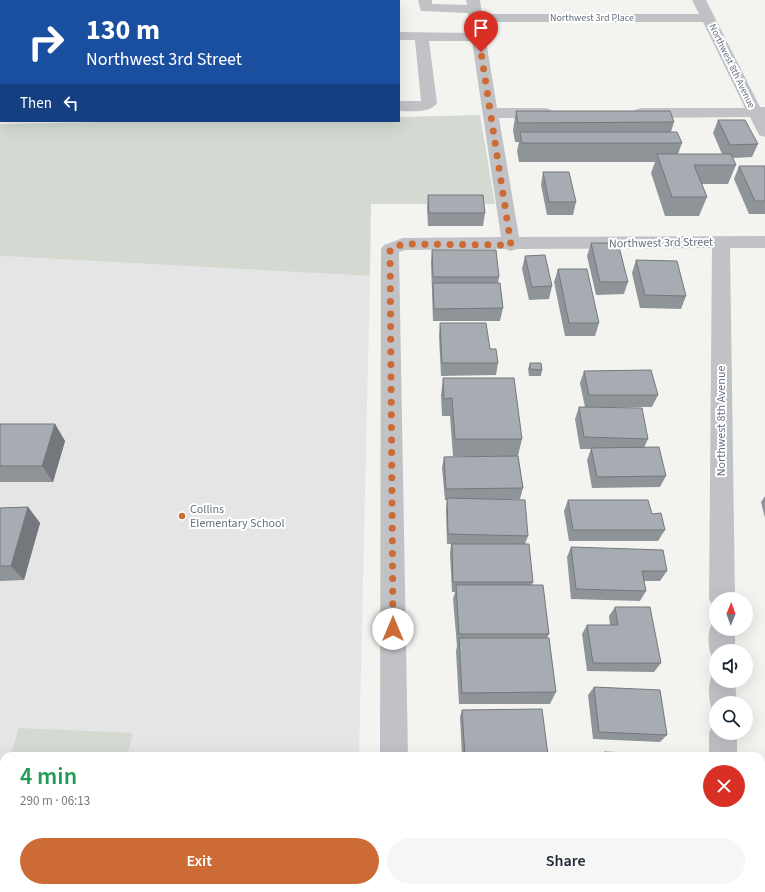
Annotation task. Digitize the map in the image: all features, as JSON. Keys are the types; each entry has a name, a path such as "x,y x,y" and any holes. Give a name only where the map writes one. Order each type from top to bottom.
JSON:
{"street":[{"name":"Northwest 3rd Place","path":"425,0 426,8 708,18"},
{"name":"Northwest 8th Avenue","path":"699,0 760,112 765,132"},
{"path":"474,9 492,113 511,245"},
{"path":"400,36 478,36"},
{"path":"400,106 422,106 428,103 422,37"},
{"path":"627,113 760,112"},
{"path":"492,113 564,113"},
{"name":"Northwest 8th Avenue","path":"721,242 722,592"},
{"name":"Northwest 3rd Street","path":"394,752 390,249 403,244 511,245 765,242"},
{"path":"723,740 723,752"}],"shaded area":[{"path":"480,115 495,204 371,204 370,276 0,256 0,124 103,122 400,122 400,117"},
{"name":"Collins Elementary School","path":"0,256 370,276 359,752 0,752"},
{"path":"19,728 133,733 128,752 11,752"}],"building":[{"path":"516,111 670,111 674,122 518,123"},
{"path":"718,120 745,120 758,144 730,145"},
{"path":"520,132 677,132 682,143 522,143"},
{"path":"657,154 731,154 736,165 694,165 707,197 672,197"},
{"path":"739,166 765,166 765,201 755,201"},
{"path":"543,172 569,172 576,202 549,202"},
{"path":"428,195 483,195 485,213 429,213"},
{"path":"591,243 618,243 628,282 600,282"},
{"path":"432,250 496,250 499,277 433,277"},
{"path":"545,255 552,286 532,287 525,256"},
{"path":"636,260 677,261 686,296 645,295"},
{"path":"558,269 587,269 599,323 569,323"},
{"path":"433,283 500,283 503,308 434,309"},
{"path":"440,323 486,323 490,349 496,349 498,363 442,363"},
{"path":"530,363 541,363 542,370 530,369"},
{"path":"651,370 658,395 589,395 584,371"},
{"path":"443,378 514,378 522,439 455,439 452,398 444,399"},
{"path":"579,407 642,408 648,439 584,437"},
{"path":"0,424 55,424 42,466 0,466"},
{"path":"659,447 666,476 597,477 591,448"},
{"path":"518,456 523,488 446,489 444,457"},
{"path":"447,498 525,500 528,536 448,534"},
{"path":"568,500 648,500 652,514 661,513 665,530 573,530"},
{"path":"28,507 11,566 0,566 0,508"},
{"path":"452,544 529,544 533,582 453,582"},
{"path":"571,547 663,550 667,571 642,571 646,591 576,589"},
{"path":"456,585 543,585 549,634 459,634"},
{"path":"615,607 650,607 661,663 593,663 587,625 618,625"},
{"path":"459,638 549,638 556,692 462,693"},
{"path":"594,687 660,690 667,735 599,732"},
{"path":"542,709 548,752 465,752 462,710"}],"place":[{"name":"Collins Elementary School","path":"182,516"}],"route":[{"path":"393,629 390,249 403,244 511,245 492,113 481,52"}]}
